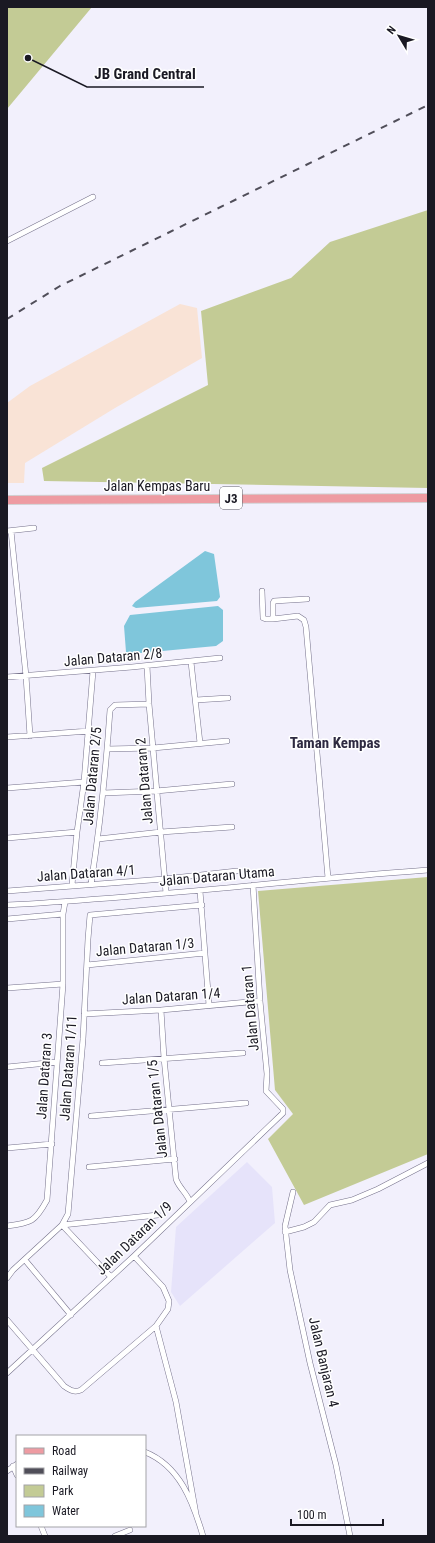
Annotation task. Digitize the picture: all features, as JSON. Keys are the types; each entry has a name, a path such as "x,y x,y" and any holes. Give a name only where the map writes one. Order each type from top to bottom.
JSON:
{"main road":[{"name":"Jalan Kempas Baru","path":"7,500 428,498"}],"street":[{"path":"7,241 93,197"},
{"path":"30,736 26,676 9,531 34,528"},
{"path":"262,592 263,618 266,620 298,616 304,620 306,627 328,878"},
{"path":"273,619 274,601 307,599"},
{"name":"Jalan Dataran 2/8","path":"7,677 93,671 220,658"},
{"path":"191,662 200,743"},
{"name":"Jalan Dataran 2","path":"147,666 156,791 166,893"},
{"path":"72,885 84,782 93,671"},
{"path":"196,700 228,698"},
{"name":"Jalan Dataran 2/5","path":"91,884 103,793 110,710 115,705 149,704"},
{"path":"7,737 89,731"},
{"path":"107,749 153,748 227,741"},
{"path":"7,788 84,782"},
{"path":"103,793 156,791 232,784"},
{"path":"98,838 232,827"},
{"path":"7,838 77,832"},
{"name":"Jalan Dataran 4/1","path":"7,890 164,879 237,870"},
{"name":"Jalan Dataran Utama","path":"7,905 65,902 200,891 328,878 428,870"},
{"name":"Jalan Dataran 1","path":"253,885 260,1001 267,1074 266,1091 284,1109 283,1113 277,1120"},
{"path":"200,891 209,1005"},
{"name":"Jalan Dataran 3","path":"7,1226 29,1223 42,1209 47,1200 63,984 63,914 65,902"},
{"name":"Jalan Dataran 1/11","path":"62,1225 68,1214 84,1014 90,915 202,905"},
{"path":"7,919 63,914"},
{"name":"Jalan Dataran 1/3","path":"87,965 205,953"},
{"path":"7,988 63,984"},
{"name":"Jalan Dataran 1/4","path":"84,1014 161,1010 260,1001"},
{"name":"Jalan Dataran 1/5","path":"161,1010 164,1058 176,1179 178,1185 188,1197 190,1202"},
{"path":"102,1064 243,1053"},
{"path":"7,1067 57,1062"},
{"path":"91,1116 169,1108 246,1103"},
{"name":"Jalan Dataran 1/9","path":"7,1373 134,1256 277,1120"},
{"path":"7,1148 52,1144"},
{"path":"89,1167 175,1159"},
{"path":"285,1232 304,1227 314,1222 330,1205 352,1200 378,1189 428,1163"},
{"name":"Jalan Banjaran 4","path":"293,1192 285,1226 290,1270 310,1363 336,1465 350,1536"},
{"path":"7,1278 13,1270 62,1225 158,1215"},
{"path":"62,1225 111,1277"},
{"path":"7,1320 64,1386 71,1391 76,1392 81,1390 156,1326 168,1309 169,1301 163,1286 134,1256"},
{"path":"25,1260 71,1315"},
{"path":"156,1326 176,1402 196,1514"},
{"path":"146,1452 154,1456 173,1471 184,1487 196,1514 203,1536"},
{"path":"7,1471 15,1465"},
{"path":"115,1536 130,1530"}],"shaded area":[{"path":"180,304 197,308 202,358 115,408 25,463 24,483 7,483 7,403 30,386"},
{"path":"247,1162 272,1187 275,1223 180,1306 171,1292 176,1227"}],"green space":[{"path":"7,7 92,7 7,109"},
{"path":"428,210 428,488 44,481 42,468 208,385 201,311 291,278 330,242"},
{"path":"428,877 428,1154 304,1205 268,1139 293,1114 275,1090 258,891"}],"water":[{"path":"205,551 214,554 220,597 217,601 136,608 132,606 135,602"},
{"path":"218,606 223,610 223,641 216,646 130,654 126,652 124,626 130,615"}],"railway":[{"path":"7,319 60,286 428,105"}],"place":[{"name":"JB Grand Central","path":"28,58"}],"district":[{"name":"Taman Kempas","path":"335,743"}]}
